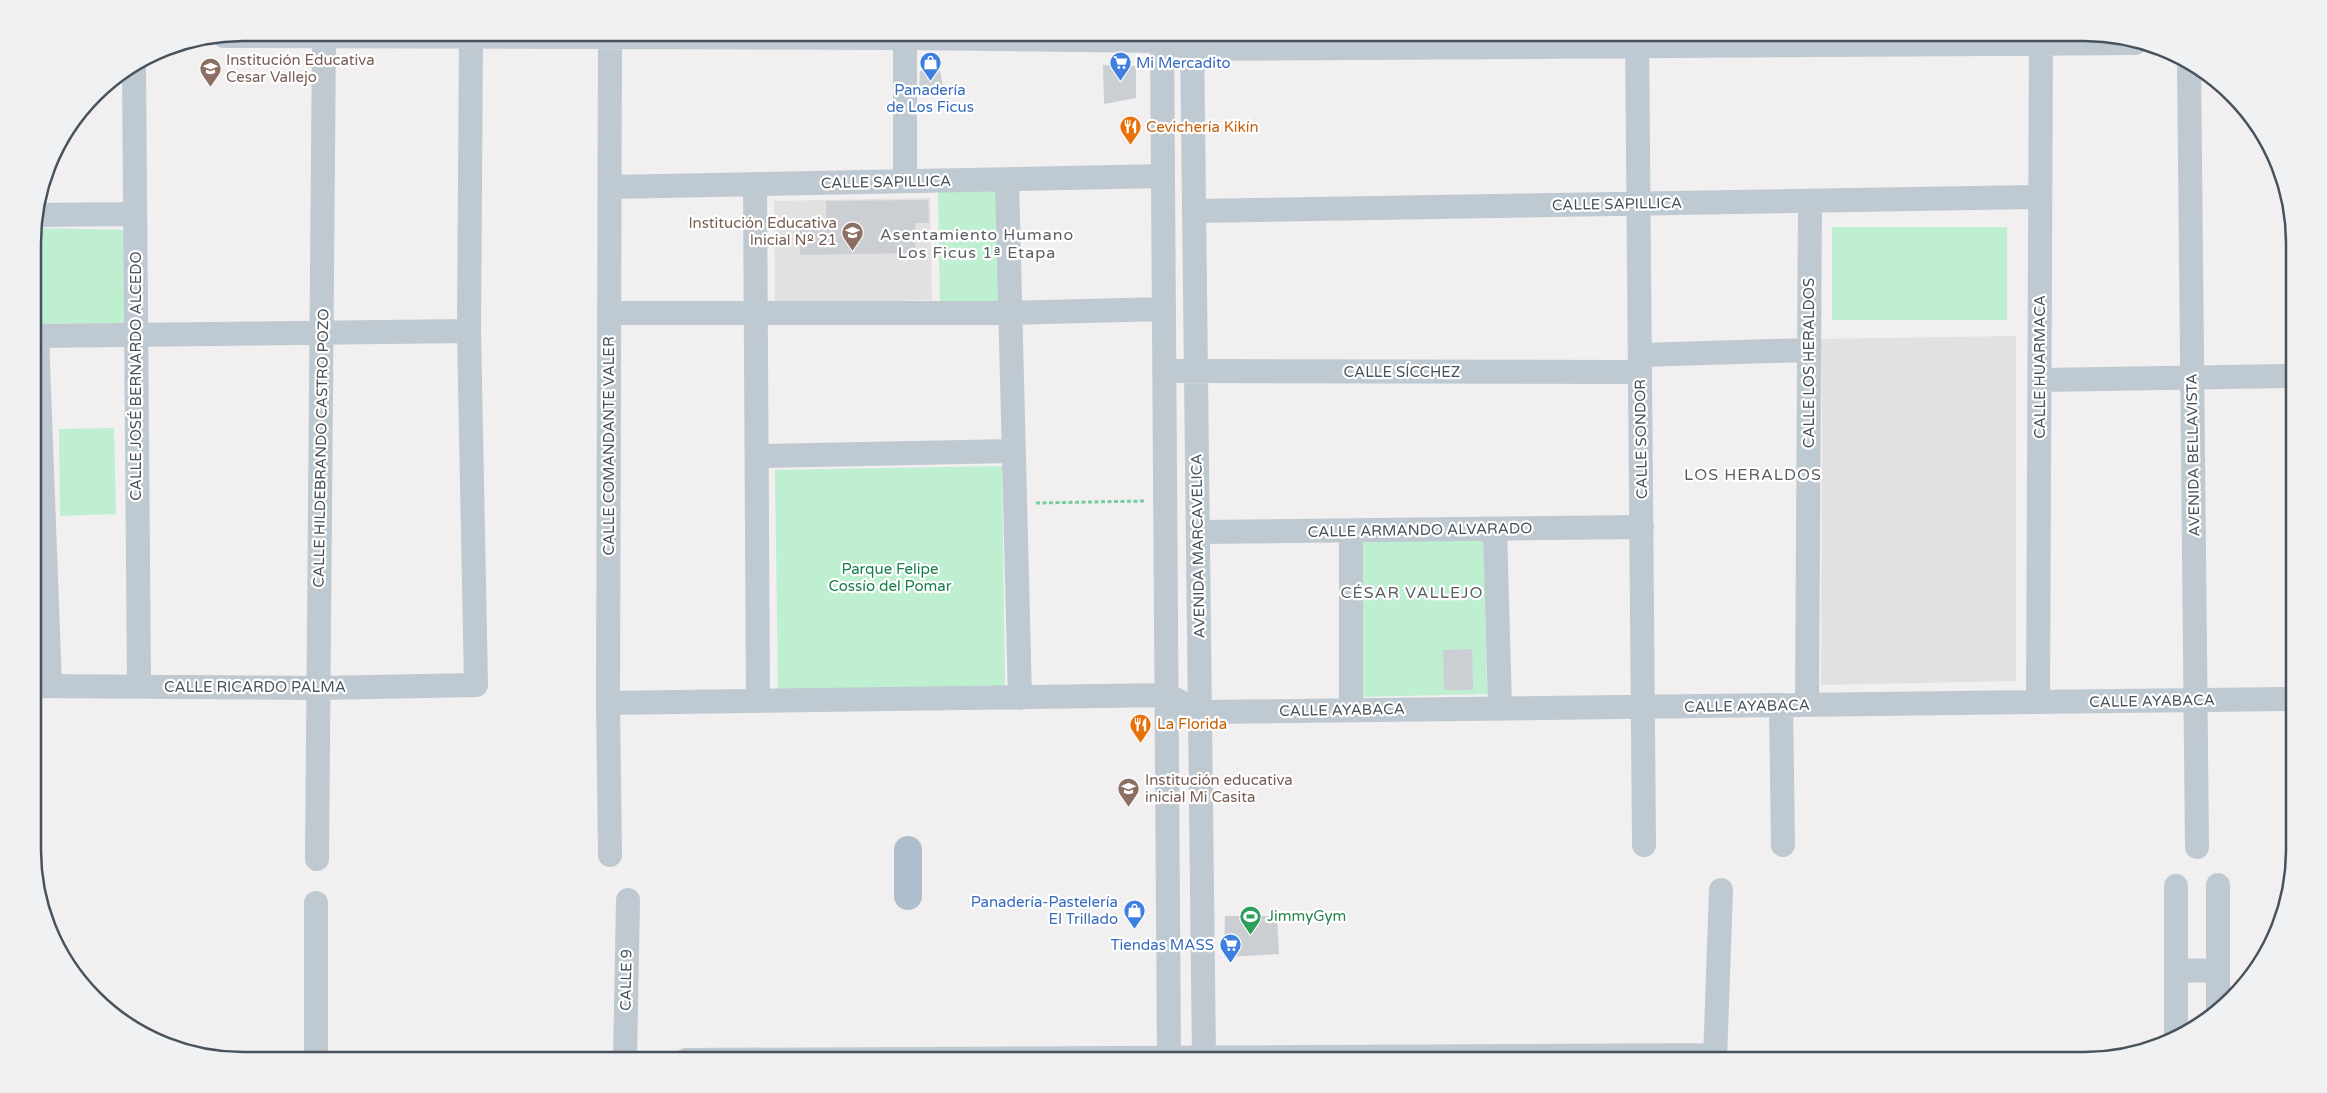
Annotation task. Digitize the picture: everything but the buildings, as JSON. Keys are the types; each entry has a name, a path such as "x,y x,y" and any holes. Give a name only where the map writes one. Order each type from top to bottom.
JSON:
{"main road":[{"path":"908,850 908,896"}],"street":[{"name":"CALLE HILDEBRANDO CASTRO POZO","path":"317,859 324,41"},
{"path":"41,336 469,331 471,41"},
{"name":"CALLE COMANDANTE VALER","path":"610,41 608,703 610,855"},
{"path":"905,41 905,181"},
{"name":"AVENIDA MARCAVELICA","path":"1162,41 1169,1052"},
{"name":"AVENIDA MARCAVELICA","path":"1192,41 1204,1052"},
{"name":"CALLE SONDOR","path":"1637,41 1644,845"},
{"name":"CALLE HUARMACA","path":"2038,702 2041,41"},
{"name":"AVENIDA BELLAVISTA","path":"2189,71 2197,847"},
{"name":"CALLE JOSÉ BERNARDO ALCEDO","path":"134,73 139,686"},
{"name":"CALLE SAPILLICA","path":"610,187 1163,176"},
{"path":"1007,180 1020,698"},
{"path":"755,184 754,313 757,456 758,701"},
{"name":"CALLE SAPILLICA","path":"1194,211 2040,197"},
{"name":"CALLE LOS HERALDOS","path":"1807,705 1810,201"},
{"path":"43,216 135,214"},
{"path":"609,313 1010,313 1164,309"},
{"name":"CALLE RICARDO PALMA","path":"42,686 319,688 476,685 469,331"},
{"name":"CALLE SÍCCHEZ","path":"1165,371 1640,364 1809,350"},
{"path":"2040,380 2286,376"},
{"path":"757,456 1014,451"},
{"name":"CALLE ARMANDO ALVARADO","path":"1198,532 1642,527"},
{"path":"1495,529 1500,709"},
{"path":"1351,530 1351,710"},
{"path":"41,627 42,686"},
{"path":"608,703 1020,698 1167,694 1200,712"},
{"name":"CALLE AYABACA","path":"1200,712 2286,699"},
{"path":"1781,705 1783,846"},
{"path":"2218,885 2218,1001"},
{"path":"2176,886 2176,1030"},
{"path":"1715,1052 1721,890"},
{"name":"CALLE 9","path":"625,1052 628,900"},
{"path":"316,903 316,1052"},
{"path":"2176,971 2218,970"}],"path":[{"path":"1015,503 1166,501"}],"shaded area":[{"name":"Institución Educativa Inicial Nº 21","path":"930,198 932,300 775,304 774,201"},
{"path":"2016,336 2016,681 1821,685 1821,339"}],"green space":[{"path":"1009,189 1007,311 940,313 938,190"},
{"path":"1832,227 2007,227 2007,320 1832,320"},
{"path":"42,228 128,230 126,323 41,324"},
{"path":"114,428 116,514 60,516 59,429"},
{"name":"Parque Felipe Cossío del Pomar","path":"1002,466 1005,686 778,690 775,470"},
{"path":"1484,534 1487,694 1359,697 1355,537"}],"place":[{"name":"Panadería de Los Ficus","path":"930,81"},
{"name":"Mi Mercadito","path":"1120,82"},
{"name":"Institución Educativa Cesar Vallejo","path":"210,88"},
{"name":"Cevichería Kikín","path":"1130,146"},
{"name":"Institución Educativa Inicial Nº 21","path":"853,251"},
{"name":"La Florida","path":"1141,743"},
{"name":"Institución educativa inicial Mi Casita","path":"1129,808"},
{"name":"Panadería-Pastelería El Trillado","path":"1134,930"},
{"name":"JimmyGym","path":"1251,935"},
{"name":"Tiendas MASS","path":"1230,964"}],"district":[{"name":"Asentamiento Humano Los Ficus 1ª Etapa","path":"977,244"},
{"name":"LOS HERALDOS","path":"1753,475"},
{"name":"CÉSAR VALLEJO","path":"1412,593"}]}
